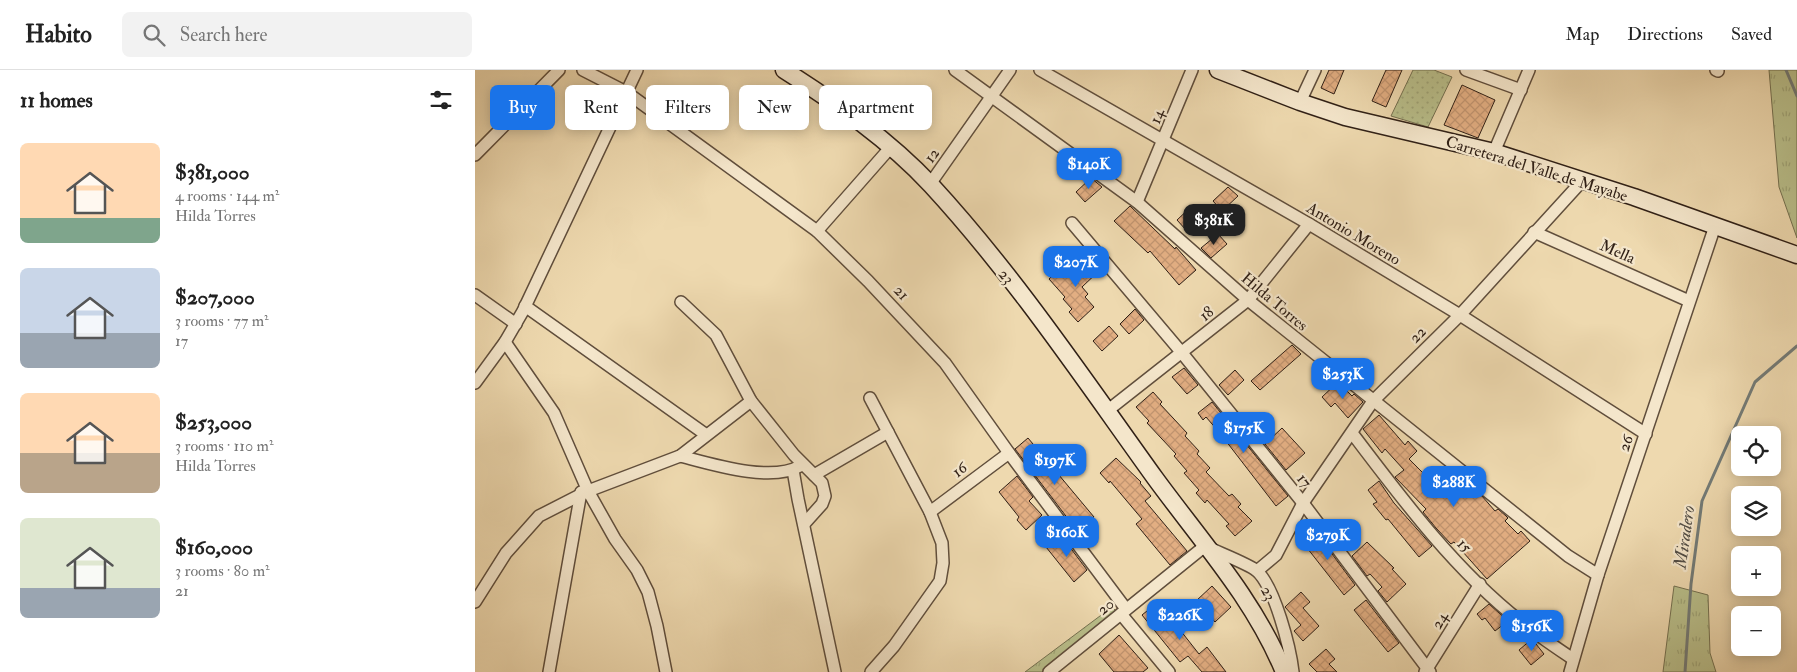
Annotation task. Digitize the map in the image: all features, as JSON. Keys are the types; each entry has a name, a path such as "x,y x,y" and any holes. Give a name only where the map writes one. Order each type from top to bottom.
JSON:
{"street":[{"path":"475,155 559,70"},
{"name":"21","path":"583,70 612,85"},
{"path":"630,85 637,70"},
{"name":"23","path":"784,70 829,99 890,148 930,184 1008,277 1205,546 1245,596 1271,639 1284,672"},
{"name":"Hilda Torres","path":"955,70 1137,202 1248,300 1568,556 1598,575"},
{"name":"12","path":"930,184 1010,70"},
{"name":"Antonio Moreno","path":"1040,70 1309,224 1460,314 1646,434"},
{"name":"14","path":"1137,202 1192,70"},
{"name":"Carretera del Valle de Mayabe","path":"1218,70 1345,117 1494,152 1583,180 1797,255"},
{"path":"1301,102 1315,70"},
{"path":"1466,70 1521,90"},
{"path":"1494,152 1529,70"},
{"name":"21","path":"636,99 817,231 868,280 945,363 1165,670"},
{"path":"475,383 505,342 525,306 608,130"},
{"path":"817,231 890,148"},
{"name":"22","path":"1257,571 1276,555 1303,503 1373,401 1460,314 1583,180"},
{"name":"17","path":"1072,222 1183,353 1303,503 1428,672"},
{"name":"18","path":"1107,411 1248,300 1309,224"},
{"name":"26","path":"1570,672 1598,575 1715,226"},
{"name":"Mella","path":"1534,232 1689,301"},
{"path":"475,294 515,324"},
{"path":"681,302 716,335 751,401 798,467 814,475 822,483 825,496 822,504 804,524"},
{"path":"525,306 705,434"},
{"path":"505,342 554,413 584,489 637,570 648,592 666,672"},
{"path":"870,398 930,512 942,544 940,581 894,646 871,672"},
{"path":"475,602 506,553 526,528 539,516 584,489 680,456 705,434 751,401"},
{"path":"814,475 887,432"},
{"name":"15","path":"1351,433 1407,506 1480,584 1519,621 1573,659"},
{"name":"16","path":"930,512 1009,453"},
{"path":"680,456 730,469 760,472 798,467"},
{"path":"798,467 804,524 835,672"},
{"path":"549,672 584,489"},
{"name":"23","path":"1205,546 1257,571 1273,598 1290,648 1293,672"},
{"name":"20","path":"1049,672 1205,546"},
{"name":"24","path":"1428,672 1480,584"}],"green space":[{"path":"1413,70 1434,70 1452,77 1428,127 1391,116"},
{"path":"1769,70 1797,70 1797,238 1779,187"},
{"path":"1674,586 1708,595 1710,653 1716,672 1663,672"},
{"path":"1112,607 1116,611 1042,672 1025,672"}],"building":[{"path":"1329,70 1344,70 1334,94 1321,88"},
{"path":"1386,70 1402,70 1386,107 1372,101"},
{"path":"1462,85 1495,100 1478,138 1444,125"},
{"path":"1091,178 1102,187 1085,202 1076,192"},
{"path":"1228,187 1238,196 1222,211 1213,201"},
{"path":"1193,205 1202,215 1186,230 1177,220"},
{"path":"1130,206 1175,249 1176,247 1196,270 1179,285 1150,251 1148,253 1114,221"},
{"path":"1218,234 1227,244 1211,258 1201,248"},
{"path":"1092,259 1101,269 1082,287 1088,294 1085,297 1094,307 1078,322 1069,312 1072,309 1063,299 1065,297 1049,279 1065,264 1075,275"},
{"path":"1135,309 1144,320 1129,334 1120,324"},
{"path":"1109,326 1118,336 1102,351 1093,341"},
{"path":"1292,345 1301,354 1260,390 1251,381"},
{"path":"1184,368 1198,385 1187,394 1172,377"},
{"path":"1235,370 1244,380 1228,395 1219,385"},
{"path":"1338,382 1352,396 1354,394 1363,402 1348,418 1335,403 1331,407 1322,397"},
{"path":"1153,392 1162,402 1160,404 1187,433 1185,436 1199,451 1197,454 1210,468 1206,472 1229,496 1232,494 1241,504 1238,507 1252,521 1235,536 1226,526 1229,524 1207,500 1205,503 1196,493 1199,490 1184,473 1187,471 1174,456 1176,454 1147,423 1149,421 1136,407"},
{"path":"1212,402 1288,496 1276,506 1219,432 1206,417 1203,420 1198,413"},
{"path":"1379,415 1405,445 1408,441 1417,451 1409,459 1443,493 1459,478 1482,496 1495,511 1498,509 1506,516 1508,518 1505,521 1518,534 1521,531 1530,541 1487,579 1454,542 1451,544 1436,528 1423,512 1426,509 1395,477 1404,470 1385,449 1382,453 1363,429"},
{"path":"1282,428 1305,453 1286,470 1265,444"},
{"path":"1028,438 1094,517 1078,532 1015,449"},
{"path":"1116,458 1141,482 1151,496 1145,501 1187,551 1170,565 1136,524 1142,519 1110,481 1109,483 1100,473"},
{"path":"1017,476 1033,497 1029,501 1042,515 1026,530 1017,520 1019,517 999,492"},
{"path":"1379,481 1394,503 1432,546 1419,557 1373,504 1377,502 1368,490"},
{"path":"1312,527 1355,585 1344,595 1304,544 1307,542 1301,535"},
{"path":"1060,534 1087,570 1074,582 1046,547"},
{"path":"1367,542 1394,568 1392,569 1406,584 1387,602 1378,591 1382,587 1370,574 1367,576 1352,556"},
{"path":"1212,586 1231,607 1215,622 1196,601"},
{"path":"1301,592 1310,602 1303,608 1319,626 1303,641 1294,631 1301,625 1285,607"},
{"path":"1366,600 1399,643 1388,652 1354,610"},
{"path":"1158,602 1199,654 1207,647 1226,672 1202,672 1188,656 1180,662 1142,615"},
{"path":"1489,604 1508,621 1495,631 1485,618 1482,620 1477,614"},
{"path":"1119,635 1148,668 1143,672 1114,672 1099,654"},
{"path":"1532,639 1544,654 1531,665 1519,650"},
{"path":"1326,649 1335,659 1329,664 1337,672 1317,672 1309,664"}],"waterway":[{"name":"Miradero","path":"1786,70 1797,96"},
{"name":"Miradero","path":"1685,672 1691,584 1702,501 1755,382 1797,346"}]}
